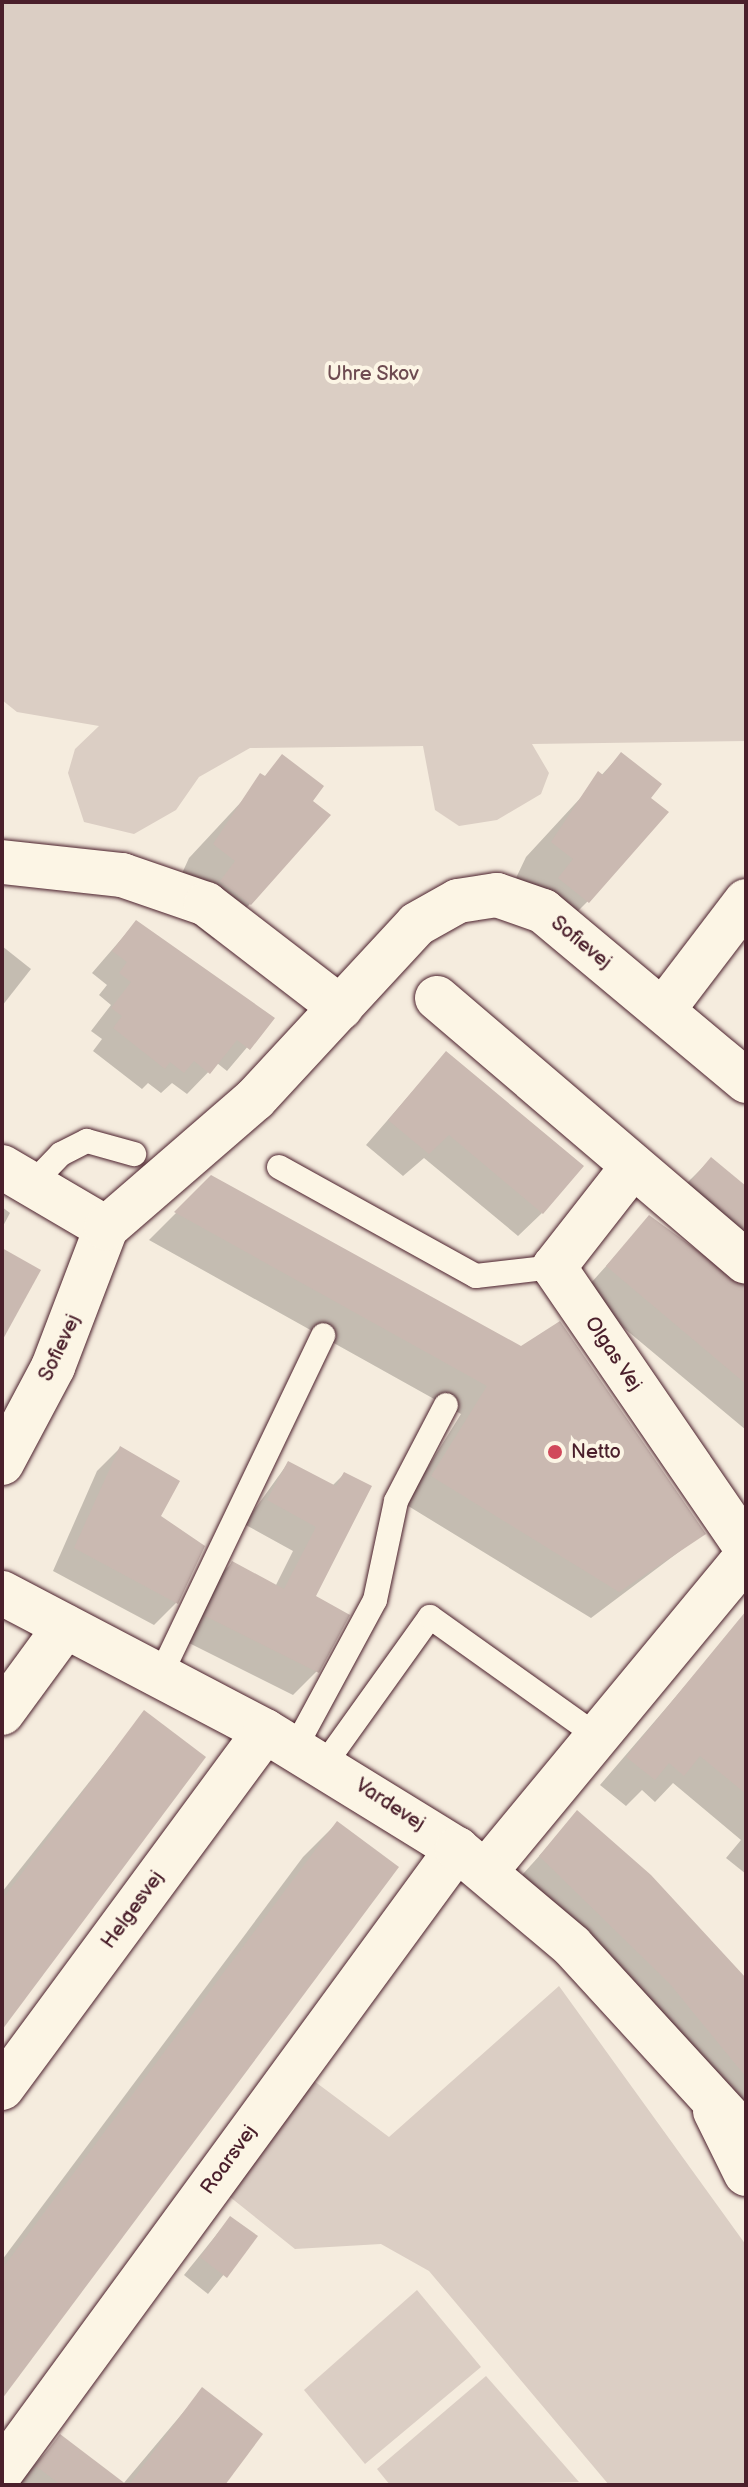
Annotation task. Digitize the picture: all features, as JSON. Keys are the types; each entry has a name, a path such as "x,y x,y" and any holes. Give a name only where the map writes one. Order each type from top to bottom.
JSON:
{"street":[{"path":"2,862 122,875 206,904 341,1008"},
{"name":"Sofievej","path":"2,1463 53,1367 106,1228 255,1099 417,924 458,901 497,895 543,911 746,1081"},
{"path":"663,1010 746,901"},
{"path":"437,998 746,1262"},
{"path":"554,1267 633,1166"},
{"path":"15,1177 106,1228"},
{"name":"Olgas Vej","path":"554,1267 746,1547"},
{"path":"471,1860 598,1737 746,1557"},
{"name":"Vardevej","path":"2,1593 295,1748 471,1860 572,1946 712,2106 746,2136"},
{"path":"2,1713 65,1627"},
{"name":"Helgesvej","path":"2,2088 295,1748"},
{"name":"Roarsvej","path":"2,2471 471,1860"},
{"name":"Vardevej","path":"712,2106 746,2174"}],"lane":[{"path":"15,1177 87,1141 134,1154"},
{"path":"279,1167 476,1276 554,1267"},
{"path":"159,1678 323,1335"},
{"path":"295,1748 375,1600 396,1501 446,1405"},
{"path":"295,1748 430,1617 598,1737"}],"green space":[{"name":"Uhre Skov","path":"2,2 746,2 746,741 532,744 549,773 541,794 497,820 459,826 435,810 423,746 250,748 199,777 176,810 134,834 84,822 68,773 75,749 99,726 17,712 2,700"},
{"path":"559,1986 746,2245 746,2485 609,2485 429,2271 381,2244 295,2249 225,2193 310,2078 389,2137"},
{"path":"417,2290 481,2367 365,2464 304,2390"},
{"path":"486,2376 579,2482 390,2485 377,2469"}],"building":[{"path":"621,752 662,784 651,798 669,812 589,903 558,878 573,859 551,842 598,771 603,775"},
{"path":"282,754 324,786 313,801 331,815 251,905 220,881 235,861 213,844 260,773 265,776"},
{"path":"136,920 275,1018 250,1050 237,1040 210,1074 194,1061 184,1073 170,1062 165,1069 113,1028 122,1016 111,1008 131,982 119,973 127,962 112,951"},
{"path":"446,1051 584,1166 543,1214 449,1135 429,1154 388,1120"},
{"path":"711,1157 746,1186 746,1229 690,1182"},
{"name":"Netto","path":"211,1175 521,1346 560,1321 706,1534 619,1592 431,1476 487,1386 174,1212"},
{"path":"649,1215 746,1286 746,1384 606,1266"},
{"path":"2,1248 41,1270 2,1341"},
{"path":"120,1446 180,1481 161,1516 205,1546 178,1604 74,1548"},
{"path":"288,1461 336,1486 344,1472 372,1486 316,1596 350,1615 319,1673 205,1616 232,1561 284,1589 316,1527 267,1500"},
{"path":"746,1611 746,1794 700,1756 684,1776 669,1763 655,1780 626,1757"},
{"path":"144,1710 206,1757 2,2030 2,1900"},
{"path":"577,1810 651,1875 746,1978 746,2077 670,1984 539,1856"},
{"path":"337,1821 399,1867 2,2399 2,2269"},
{"path":"230,2216 258,2236 227,2278 200,2257"},
{"path":"202,2387 263,2434 225,2485 129,2485"},
{"path":"60,2434 127,2485 61,2485 36,2466"}],"place":[{"name":"Netto","path":"555,1452"}]}
